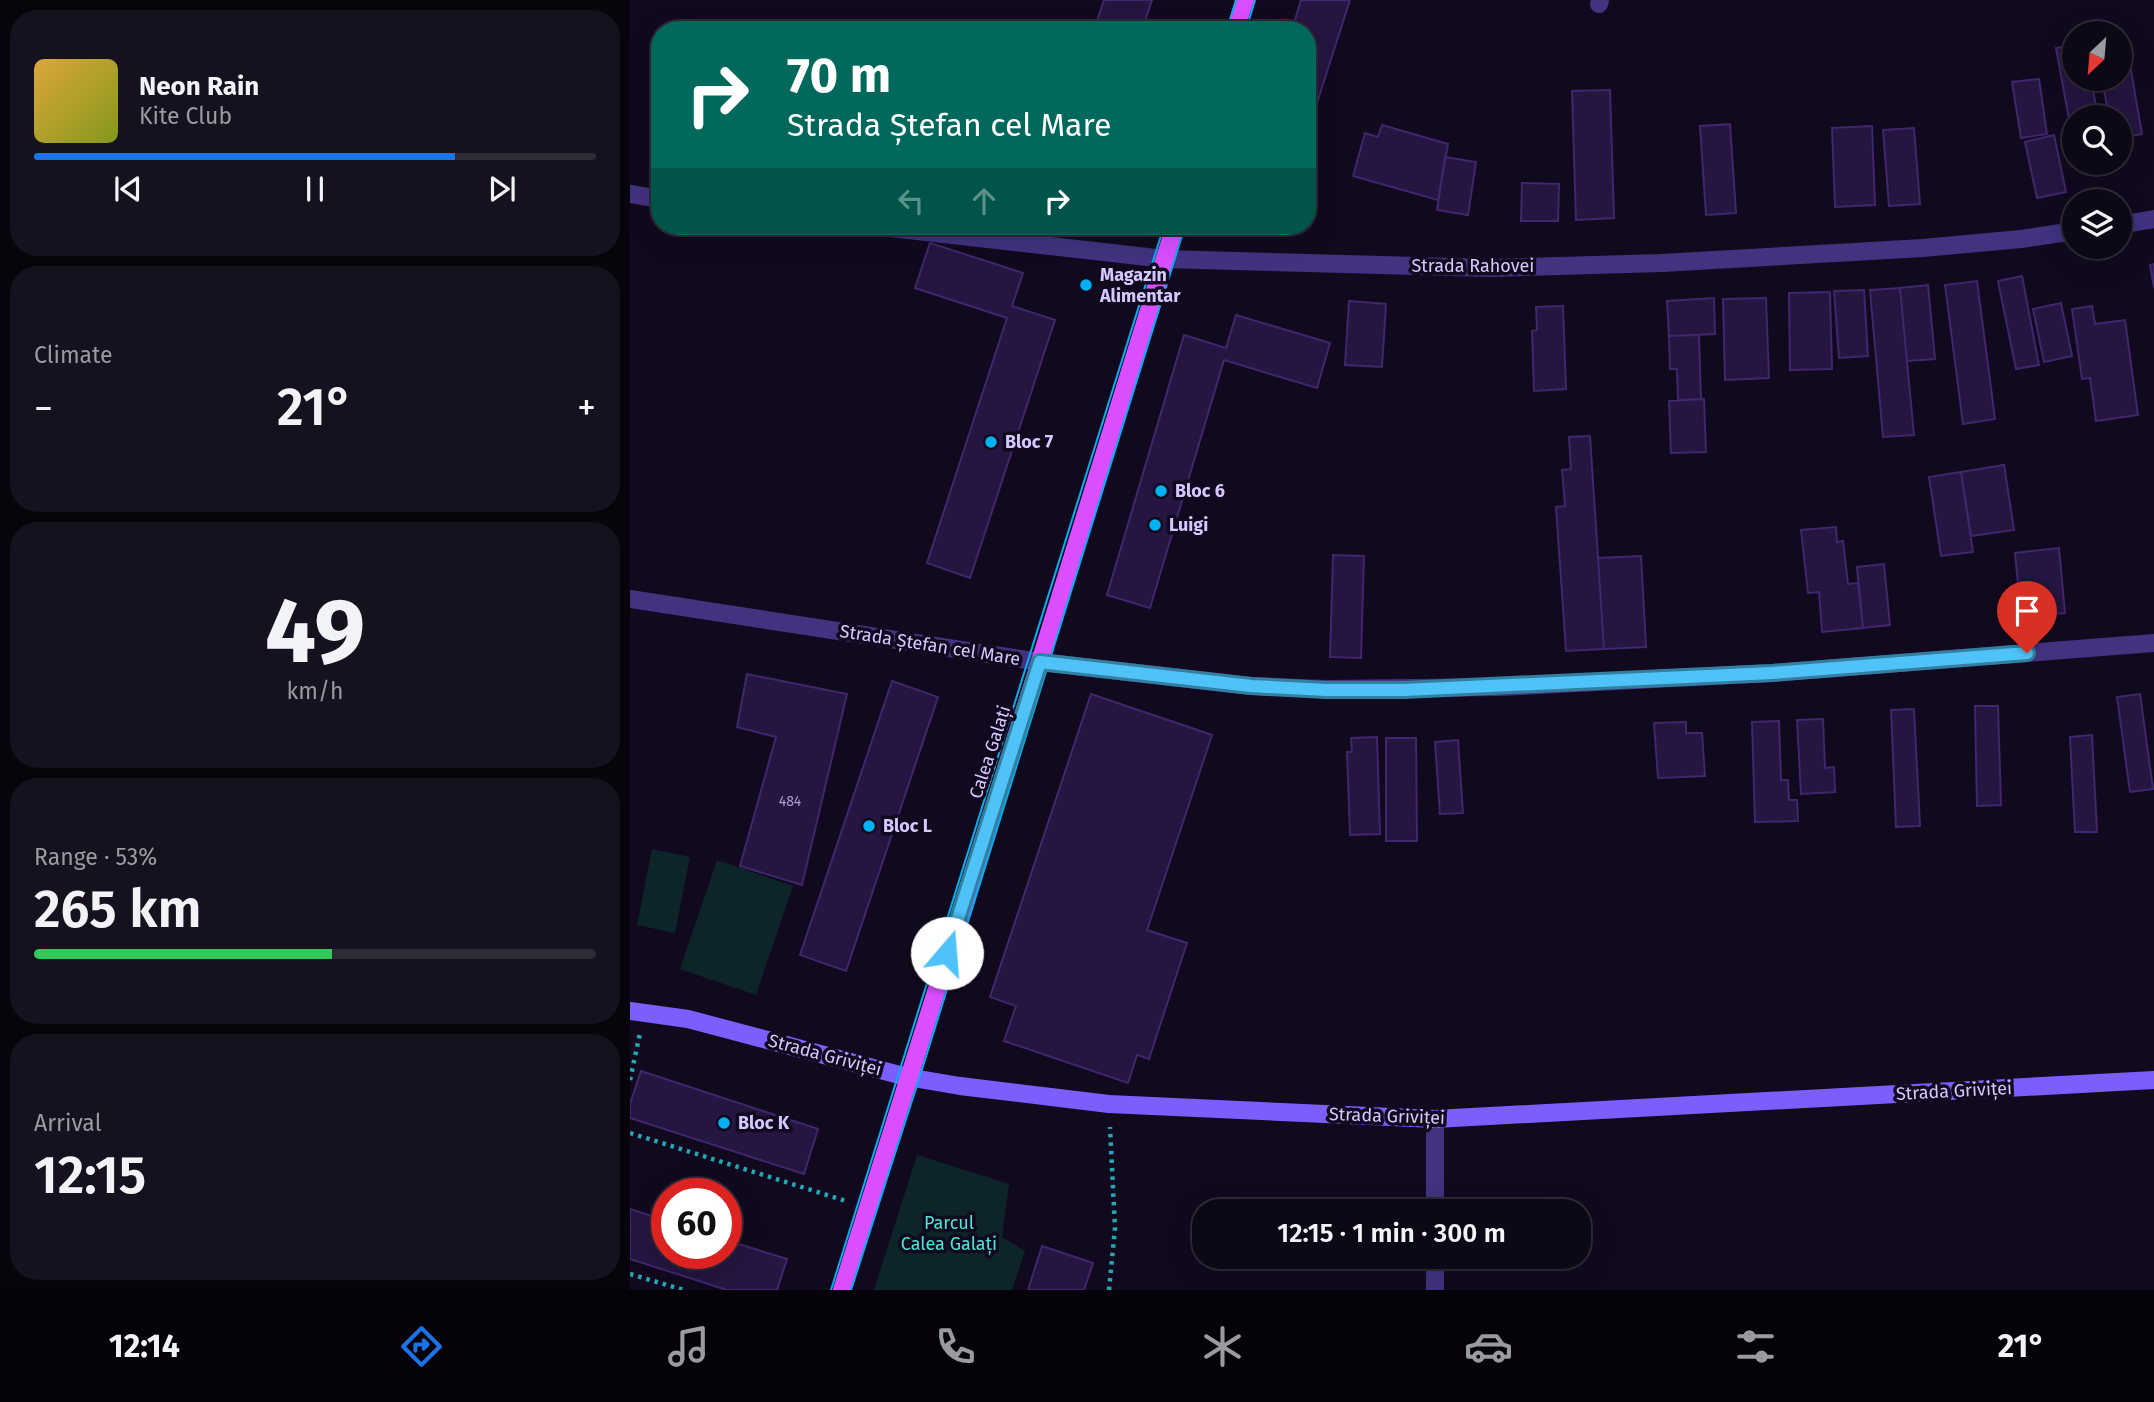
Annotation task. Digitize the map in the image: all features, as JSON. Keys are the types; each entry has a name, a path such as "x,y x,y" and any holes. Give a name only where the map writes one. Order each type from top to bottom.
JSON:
{"main road":[{"path":"1238,21 1245,0"},
{"name":"Calea Galați","path":"842,1290 1172,235"},
{"name":"Strada Griviței","path":"638,1012 688,1019 907,1077 960,1086 1109,1104 1435,1119 2154,1080"}],"street":[{"path":"630,194 651,198"},
{"path":"2132,223 2154,219"},
{"name":"Strada Rahovei","path":"952,235 1164,259 1490,268 1662,263 1923,248 2062,233"},
{"name":"Strada Ștefan cel Mare","path":"630,599 1040,662 1251,686 1326,690 1404,690 1772,673 2154,643"},
{"path":"1435,1119 1435,1199"},
{"path":"1435,1269 1435,1290"}],"path":[{"path":"630,1080 638,1012"},
{"path":"1109,1104 1115,1228 1109,1290"},
{"path":"630,1133 867,1208"},
{"path":"630,1274 684,1290"}],"green space":[{"path":"652,849 690,857 675,933 637,925"},
{"path":"717,860 793,886 756,995 680,969"},
{"name":"Parcul Calea Galați","path":"917,1155 1009,1184 1002,1237 1025,1251 1012,1290 874,1290"}],"building":[{"path":"1104,0 1152,0 1145,21 1097,21"},
{"path":"1301,0 1350,0 1316,106 1316,21 1295,21"},
{"path":"2062,47 2062,81 2056,48"},
{"path":"2132,76 2142,134 2132,136 2132,105 2107,105 2104,91 2132,91"},
{"path":"2039,79 2047,134 2021,138 2012,82"},
{"path":"1610,90 1614,218 1576,220 1572,91"},
{"path":"2064,91 2093,91 2096,105 2066,105"},
{"path":"1730,124 1736,213 1706,215 1700,126"},
{"path":"1382,125 1448,144 1438,200 1353,176 1365,133 1378,137"},
{"path":"1872,126 1875,205 1835,207 1832,128"},
{"path":"1914,128 1920,204 1889,206 1883,130"},
{"path":"2054,135 2065,189 2062,189 2062,193 2037,198 2025,142"},
{"path":"1445,157 1476,162 1468,215 1437,210"},
{"path":"1522,183 1559,184 1558,221 1521,221"},
{"name":"Bloc 7","path":"930,243 1023,273 1012,306 1055,320 970,578 927,563 1007,318 915,288"},
{"path":"2154,264 2154,288 2150,265"},
{"path":"2022,276 2039,365 2016,369 1998,281"},
{"path":"1977,281 1995,419 1963,424 1945,285"},
{"path":"1928,285 1935,359 1907,361 1900,288"},
{"path":"1900,288 1914,435 1883,437 1870,290"},
{"path":"1864,290 1868,356 1839,358 1834,291"},
{"path":"1830,292 1832,369 1790,370 1789,293"},
{"path":"1714,298 1715,334 1669,336 1667,301"},
{"path":"1766,298 1769,378 1725,380 1723,299"},
{"path":"1349,301 1386,304 1382,367 1345,365"},
{"path":"2061,303 2072,356 2044,362 2033,309"},
{"path":"1563,306 1566,389 1534,391 1532,331 1537,330 1536,307"},
{"path":"2092,306 2095,324 2125,320 2138,415 2096,421 2090,378 2082,379 2072,309"},
{"name":"Bloc 6","path":"1236,315 1330,343 1317,388 1224,360 1150,608 1107,595 1184,335 1226,348"},
{"path":"1699,335 1701,399 1678,400 1677,369 1670,369 1669,336"},
{"path":"1704,399 1706,452 1671,453 1669,401"},
{"path":"1590,436 1604,649 1566,651 1556,507 1565,506 1562,470 1571,469 1569,437"},
{"path":"2004,465 2014,530 1971,536 1961,472"},
{"path":"1961,472 1973,552 1941,556 1929,477"},
{"path":"1836,527 1837,542 1843,541 1848,584 1858,583 1863,628 1822,632 1819,592 1808,593 1801,530"},
{"path":"2059,548 2065,613 2021,617 2015,553"},
{"path":"1333,555 1364,556 1361,658 1330,657"},
{"path":"1641,556 1646,647 1604,649 1598,558"},
{"path":"1884,564 1890,625 1863,628 1857,567"},
{"path":"747,674 847,694 802,885 740,866 776,737 737,727"},
{"name":"Bloc L","path":"892,681 938,697 846,971 800,955"},
{"path":"1091,694 1212,735 1147,930 1187,943 1149,1059 1137,1055 1128,1083 1004,1041 1016,1006 990,997"},
{"path":"2140,694 2153,789 2130,792 2117,697"},
{"path":"1975,706 1998,706 2001,805 1977,806"},
{"path":"1914,709 1920,826 1896,827 1891,710"},
{"path":"1823,719 1825,768 1834,767 1835,792 1801,794 1797,720"},
{"path":"1779,721 1781,780 1788,780 1789,800 1797,800 1798,821 1755,822 1752,722"},
{"path":"1686,722 1686,733 1702,733 1705,776 1658,778 1654,723"},
{"path":"2092,735 2097,832 2075,832 2070,737"},
{"path":"1377,737 1380,834 1350,835 1347,752 1352,752 1351,738"},
{"path":"1386,738 1416,738 1417,841 1386,841"},
{"path":"1458,740 1463,813 1440,814 1435,742"},
{"name":"Bloc K","path":"641,1071 818,1129 804,1174 630,1118 630,1104"},
{"path":"630,1209 651,1216 651,1266 630,1259"},
{"path":"742,1245 787,1259 777,1290 727,1290 661,1269 742,1269"},
{"path":"1042,1246 1093,1263 1084,1290 1028,1290"}],"tram line":[{"path":"1230,21 1236,0"},
{"path":"1249,21 1255,0"},
{"path":"831,1290 1161,235"},
{"path":"851,1290 1182,235"}],"place":[{"name":"Magazin Alimentar","path":"1086,285"},
{"name":"Bloc 7","path":"991,442"},
{"name":"Bloc 6","path":"1161,491"},
{"name":"Luigi","path":"1155,525"},
{"name":"Bloc L","path":"869,826"},
{"name":"Bloc K","path":"724,1123"}],"route":[{"path":"947,953 1040,662 1251,686 1404,690 1772,673 2027,653"}]}
